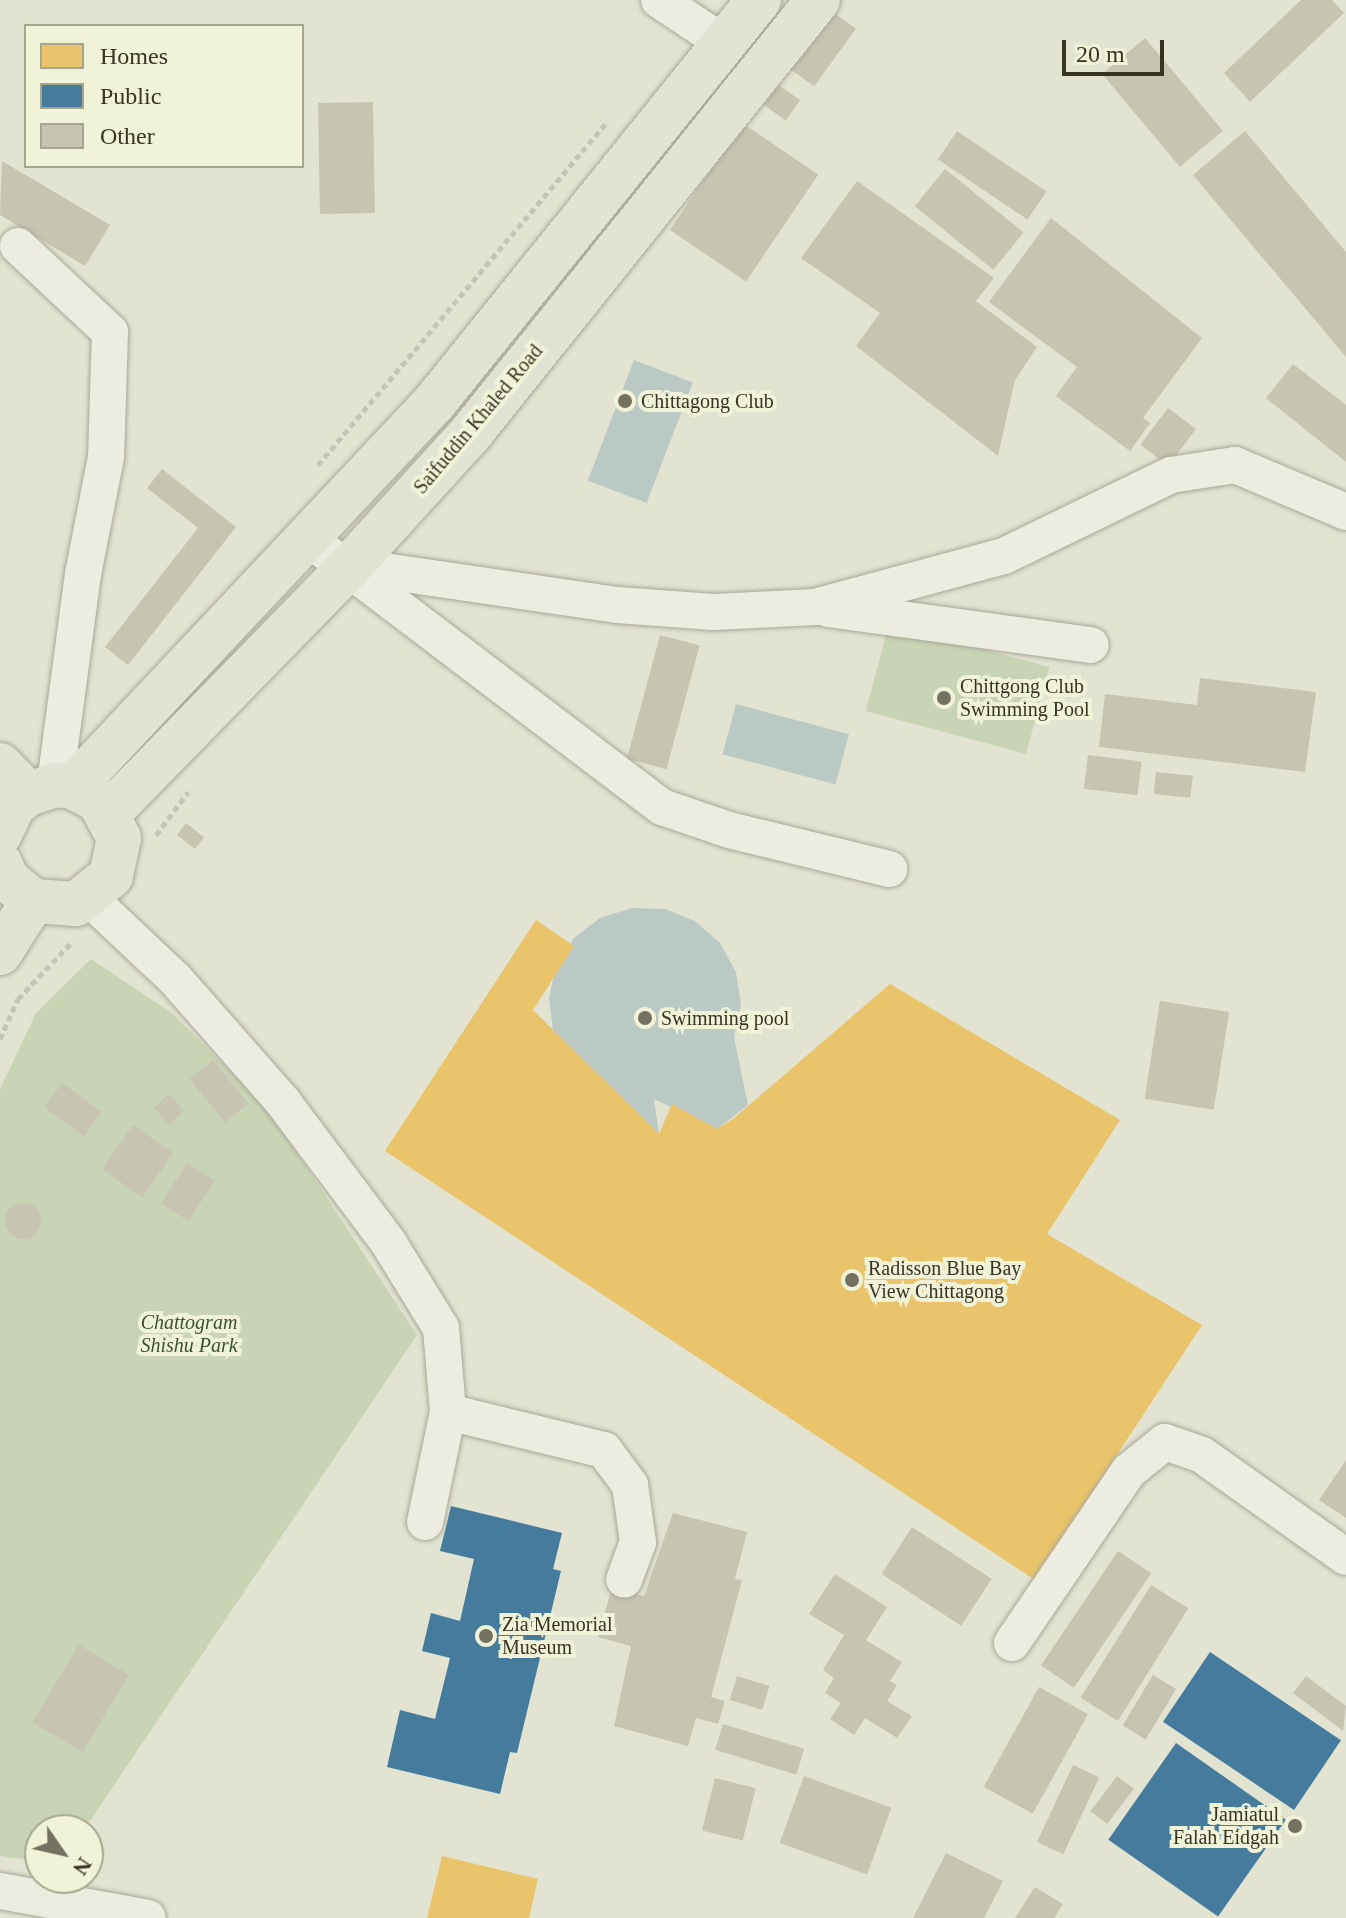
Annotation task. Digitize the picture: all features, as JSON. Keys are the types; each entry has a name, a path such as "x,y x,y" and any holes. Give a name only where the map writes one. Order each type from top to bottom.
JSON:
{"main road":[{"path":"24,795 310,540 434,403 759,0"},
{"name":"Saifuddin Khaled Road","path":"109,813 350,566 471,433 818,0"},
{"path":"0,863 7,879 33,901 61,907 89,898 117,862 119,838 109,813 87,792 24,795"},
{"path":"0,953 33,901"}],"street":[{"path":"659,0 724,43"},
{"path":"18,246 110,332 106,457 83,574 24,795"},
{"path":"815,607 1004,556 1171,475 1235,465 1346,512"},
{"path":"310,540 350,566 361,582 662,807 729,830 889,869"},
{"path":"350,566 617,605 714,612 815,607 1091,645"},
{"path":"89,898 175,979 283,1102 388,1242 441,1328 448,1412 425,1522"},
{"path":"448,1412 604,1450 630,1485 638,1542 624,1580"},
{"path":"1012,1643 1129,1471 1165,1442 1202,1455 1346,1557"},
{"path":"0,1892 24,1918"},
{"path":"0,1892 148,1918"}],"path":[{"path":"310,474 619,111"}],"green space":[{"path":"889,624 1049,667 1026,754 866,711"},
{"name":"Chattogram Shishu Park","path":"91,959 173,1014 269,1110 417,1335 95,1814 24,1814 24,1859 0,1856 0,1089 36,1013"}],"shaded area":[{"path":"634,360 693,383 647,503 588,480"},
{"path":"736,704 849,734 836,785 723,754"},
{"name":"Swimming pool","path":"632,908 665,909 695,921 720,943 736,972 741,1005 734,1037 748,1105 717,1129 654,1099 659,1134 553,1031 549,998 556,966 574,938 600,918"}],"building: Homes":[{"name":"Radisson Blue Bay View Chittagong","path":"536,920 574,946 533,1010 659,1134 672,1104 717,1129 734,1118 890,984 1120,1120 1047,1234 1202,1325 1035,1580 385,1151"},
{"path":"442,1856 538,1879 529,1918 427,1918"}],"building: Public":[{"name":"Zia Memorial Museum","path":"451,1506 562,1533 553,1569 561,1571 517,1753 510,1752 500,1794 387,1767 400,1710 435,1719 450,1658 422,1651 431,1613 460,1621 474,1559 440,1551"},
{"path":"1210,1652 1341,1740 1294,1810 1163,1722"},
{"path":"1176,1743 1286,1820 1218,1917 1108,1840"}],"building: Other":[{"path":"1301,0 1332,0 1344,13 1250,102 1224,73"},
{"path":"830,10 856,29 814,86 788,67"},
{"path":"1145,38 1223,131 1180,167 1102,74"},
{"path":"773,81 800,100 786,120 759,101"},
{"path":"373,102 375,213 320,214 318,103"},
{"path":"742,123 818,174 746,281 670,230"},
{"path":"957,131 1047,191 1028,220 938,159"},
{"path":"1245,131 1346,252 1346,357 1193,175"},
{"path":"2,161 110,225 85,266 0,215"},
{"path":"945,169 1023,233 993,270 915,206"},
{"path":"857,181 994,278 976,301 1037,347 1015,380 998,456 856,346 880,313 801,258"},
{"path":"1051,218 1202,338 1143,418 1150,423 1130,451 1056,396 1077,367 989,302"},
{"path":"1293,364 1346,405 1346,462 1266,398"},
{"path":"1168,408 1196,429 1168,466 1140,445"},
{"path":"162,469 236,527 128,665 105,647 198,528 147,488"},
{"path":"660,635 700,646 666,769 627,759"},
{"path":"1200,678 1316,692 1305,772 1099,747 1105,694 1197,705"},
{"path":"1088,755 1142,762 1137,795 1084,789"},
{"path":"1156,772 1193,776 1190,798 1154,794"},
{"path":"186,823 204,837 195,849 177,835"},
{"path":"1160,1001 1229,1012 1214,1110 1145,1099"},
{"path":"213,1060 248,1104 225,1122 190,1079"},
{"path":"62,1083 102,1112 84,1136 44,1107"},
{"path":"169,1094 184,1111 169,1124 154,1107"},
{"path":"133,1125 173,1153 142,1197 102,1169"},
{"path":"187,1163 215,1181 189,1221 161,1203"},
{"path":"23,1203 36,1208 41,1221 36,1234 23,1239 10,1234 5,1221 10,1208"},
{"path":"1346,1460 1346,1518 1319,1500"},
{"path":"673,1513 747,1532 735,1579 742,1580 711,1697 725,1701 718,1724 696,1718 688,1746 614,1726 631,1646 598,1637 612,1587 644,1596"},
{"path":"912,1527 992,1579 961,1626 882,1574"},
{"path":"1118,1551 1151,1573 1074,1688 1041,1665"},
{"path":"835,1574 887,1607 866,1640 902,1662 890,1681 897,1685 887,1701 912,1716 897,1738 865,1718 854,1735 830,1719 841,1703 825,1693 834,1678 823,1670 844,1635 809,1614"},
{"path":"1151,1585 1188,1608 1118,1721 1081,1698"},
{"path":"79,1645 129,1675 82,1752 33,1722"},
{"path":"1153,1675 1176,1689 1146,1739 1123,1726"},
{"path":"737,1676 770,1686 762,1710 730,1700"},
{"path":"1306,1676 1346,1706 1343,1731 1293,1693"},
{"path":"1039,1687 1088,1714 1033,1814 984,1787"},
{"path":"723,1724 804,1749 796,1775 715,1750"},
{"path":"1073,1765 1099,1777 1063,1854 1037,1842"},
{"path":"804,1776 891,1808 867,1875 780,1843"},
{"path":"1117,1776 1134,1789 1107,1824 1091,1811"},
{"path":"715,1778 756,1788 743,1841 702,1830"},
{"path":"946,1853 1003,1881 984,1918 913,1918"},
{"path":"1035,1887 1063,1904 1054,1918 1015,1918"}],"place":[{"name":"Chittagong Club","path":"625,401"},
{"name":"Chittgong Club Swimming Pool","path":"944,698"},
{"name":"Swimming pool","path":"645,1018"},
{"name":"Radisson Blue Bay View Chittagong","path":"852,1280"},
{"name":"Zia Memorial Museum","path":"486,1636"},
{"name":"Jamiatul Falah Eidgah","path":"1295,1826"}]}
